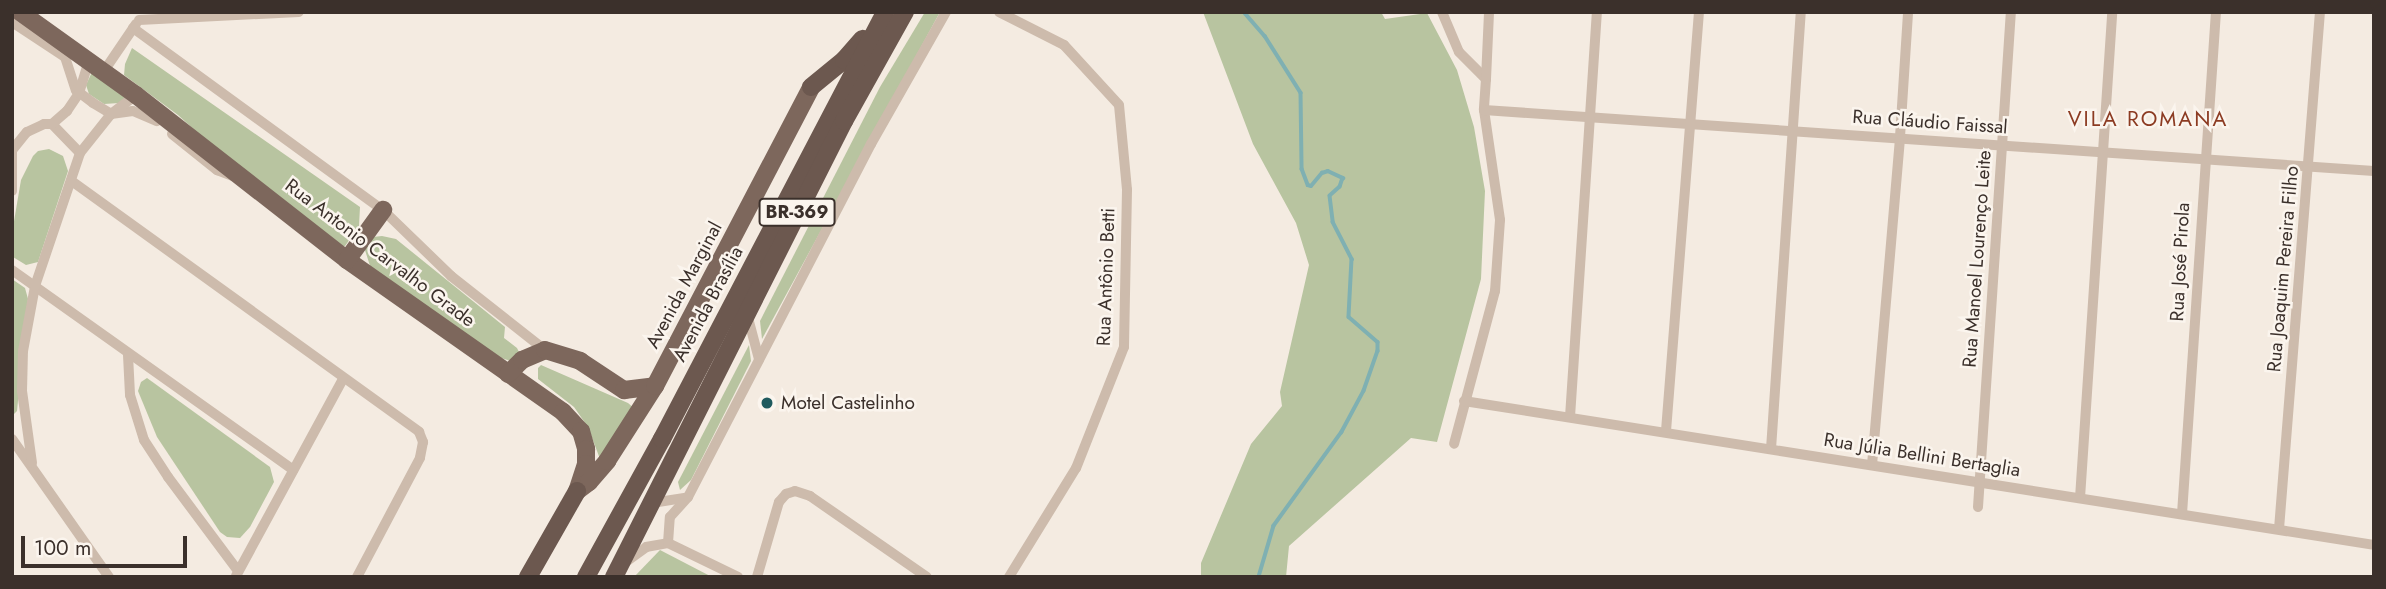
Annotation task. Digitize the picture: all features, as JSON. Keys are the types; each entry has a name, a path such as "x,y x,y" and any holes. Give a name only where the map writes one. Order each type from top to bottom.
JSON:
{"highway":[{"name":"Avenida Brasília","path":"586,577 662,439 885,12"},
{"path":"811,87 844,60 885,12"},
{"name":"Avenida Brasília","path":"616,572 844,121 905,12"},
{"path":"527,577 577,491"}],"main road":[{"name":"Rua Antonio Carvalho Grade","path":"20,12 96,65 254,184 347,260 563,412 581,431 586,449 586,464 577,491"},
{"name":"Avenida Marginal","path":"577,491 589,482 607,461 655,386 811,87"},
{"path":"347,260 383,210"},
{"path":"508,374 522,360 545,350 580,361 624,390 655,386"}],"street":[{"path":"129,12 136,24 383,210 451,276 545,350"},
{"path":"52,124 79,93 96,65 136,24 251,13 299,12"},
{"path":"668,543 670,517 688,497 871,144 946,12"},
{"name":"Rua Antônio Betti","path":"999,12 1063,45 1119,105 1127,190 1124,347 1076,468 1009,577"},
{"path":"1442,12 1460,52 1486,79"},
{"path":"1454,444 1495,291 1500,254 1499,202 1484,110 1489,12"},
{"path":"1570,417 1597,12"},
{"path":"1666,430 1699,12"},
{"path":"1771,449 1801,12"},
{"path":"1872,465 1908,12"},
{"name":"Rua Manoel Lourenço Leite","path":"1978,507 2011,12"},
{"path":"2080,498 2112,12"},
{"name":"Rua José Pirola","path":"2182,514 2216,12"},
{"name":"Rua Joaquim Pereira Filho","path":"2278,530 2320,12"},
{"path":"12,22 65,57 72,71 74,86 79,93 111,114 128,110 146,114 217,170 254,184"},
{"path":"32,463 22,391 23,351 35,286 73,182 80,153 111,114 136,95"},
{"name":"Rua Cláudio Faissal","path":"1484,110 1692,122 2374,171"},
{"path":"12,191 13,147 27,132 44,124 52,124 80,153"},
{"path":"73,182 343,379 415,428 423,442 423,450 356,577"},
{"path":"12,270 293,470"},
{"path":"747,313 759,359"},
{"path":"128,355 130,396 145,440 237,574 343,379"},
{"name":"Rua Júlia Bellini Bertaglia","path":"1464,401 1666,430 2374,545"},
{"path":"14,424 25,417"},
{"path":"12,439 32,463 109,577"},
{"path":"757,577 779,502 786,494 795,491 810,496 927,577"},
{"path":"652,503 688,497"},
{"path":"616,572 646,547 668,543 738,577"}],"green space":[{"path":"925,12 940,12 762,339 760,321 880,87"},
{"path":"1203,12 1381,12 1385,19 1427,13 1457,70 1474,127 1485,191 1481,279 1437,442 1411,438 1289,546 1286,577 1201,577 1201,563 1251,444 1282,406 1280,392 1309,265 1296,223 1253,144"},
{"path":"132,48 360,207 359,226 345,246 341,247 254,184 178,115 124,75 125,64"},
{"path":"92,72 126,98 119,103 104,104 89,94 86,85"},
{"path":"49,149 63,156 68,171 38,262 26,265 13,257 12,233 21,180 33,156 38,151"},
{"path":"373,237 396,239 505,327 504,338 517,348 520,354 511,361 501,358 371,269 364,247"},
{"path":"12,279 25,288 28,299 17,411 12,416"},
{"path":"749,345 751,361 691,480 680,490 678,482"},
{"path":"541,365 628,403 635,409 600,459 588,427 574,407 538,379 538,368"},
{"path":"147,378 270,467 274,482 250,527 240,538 227,537 220,532 157,437 138,391 141,382"},
{"path":"660,550 712,577 634,577"}],"waterway":[{"path":"1244,12 1265,36 1301,93 1302,169 1308,185 1311,186 1322,173 1328,171 1343,178 1340,187 1330,196 1333,222 1352,259 1349,317 1378,342 1378,351 1364,391 1342,432 1274,526 1259,577"}],"place":[{"name":"Motel Castelinho","path":"767,403"}],"district":[{"name":"VILA ROMANA","path":"2148,119"}]}
